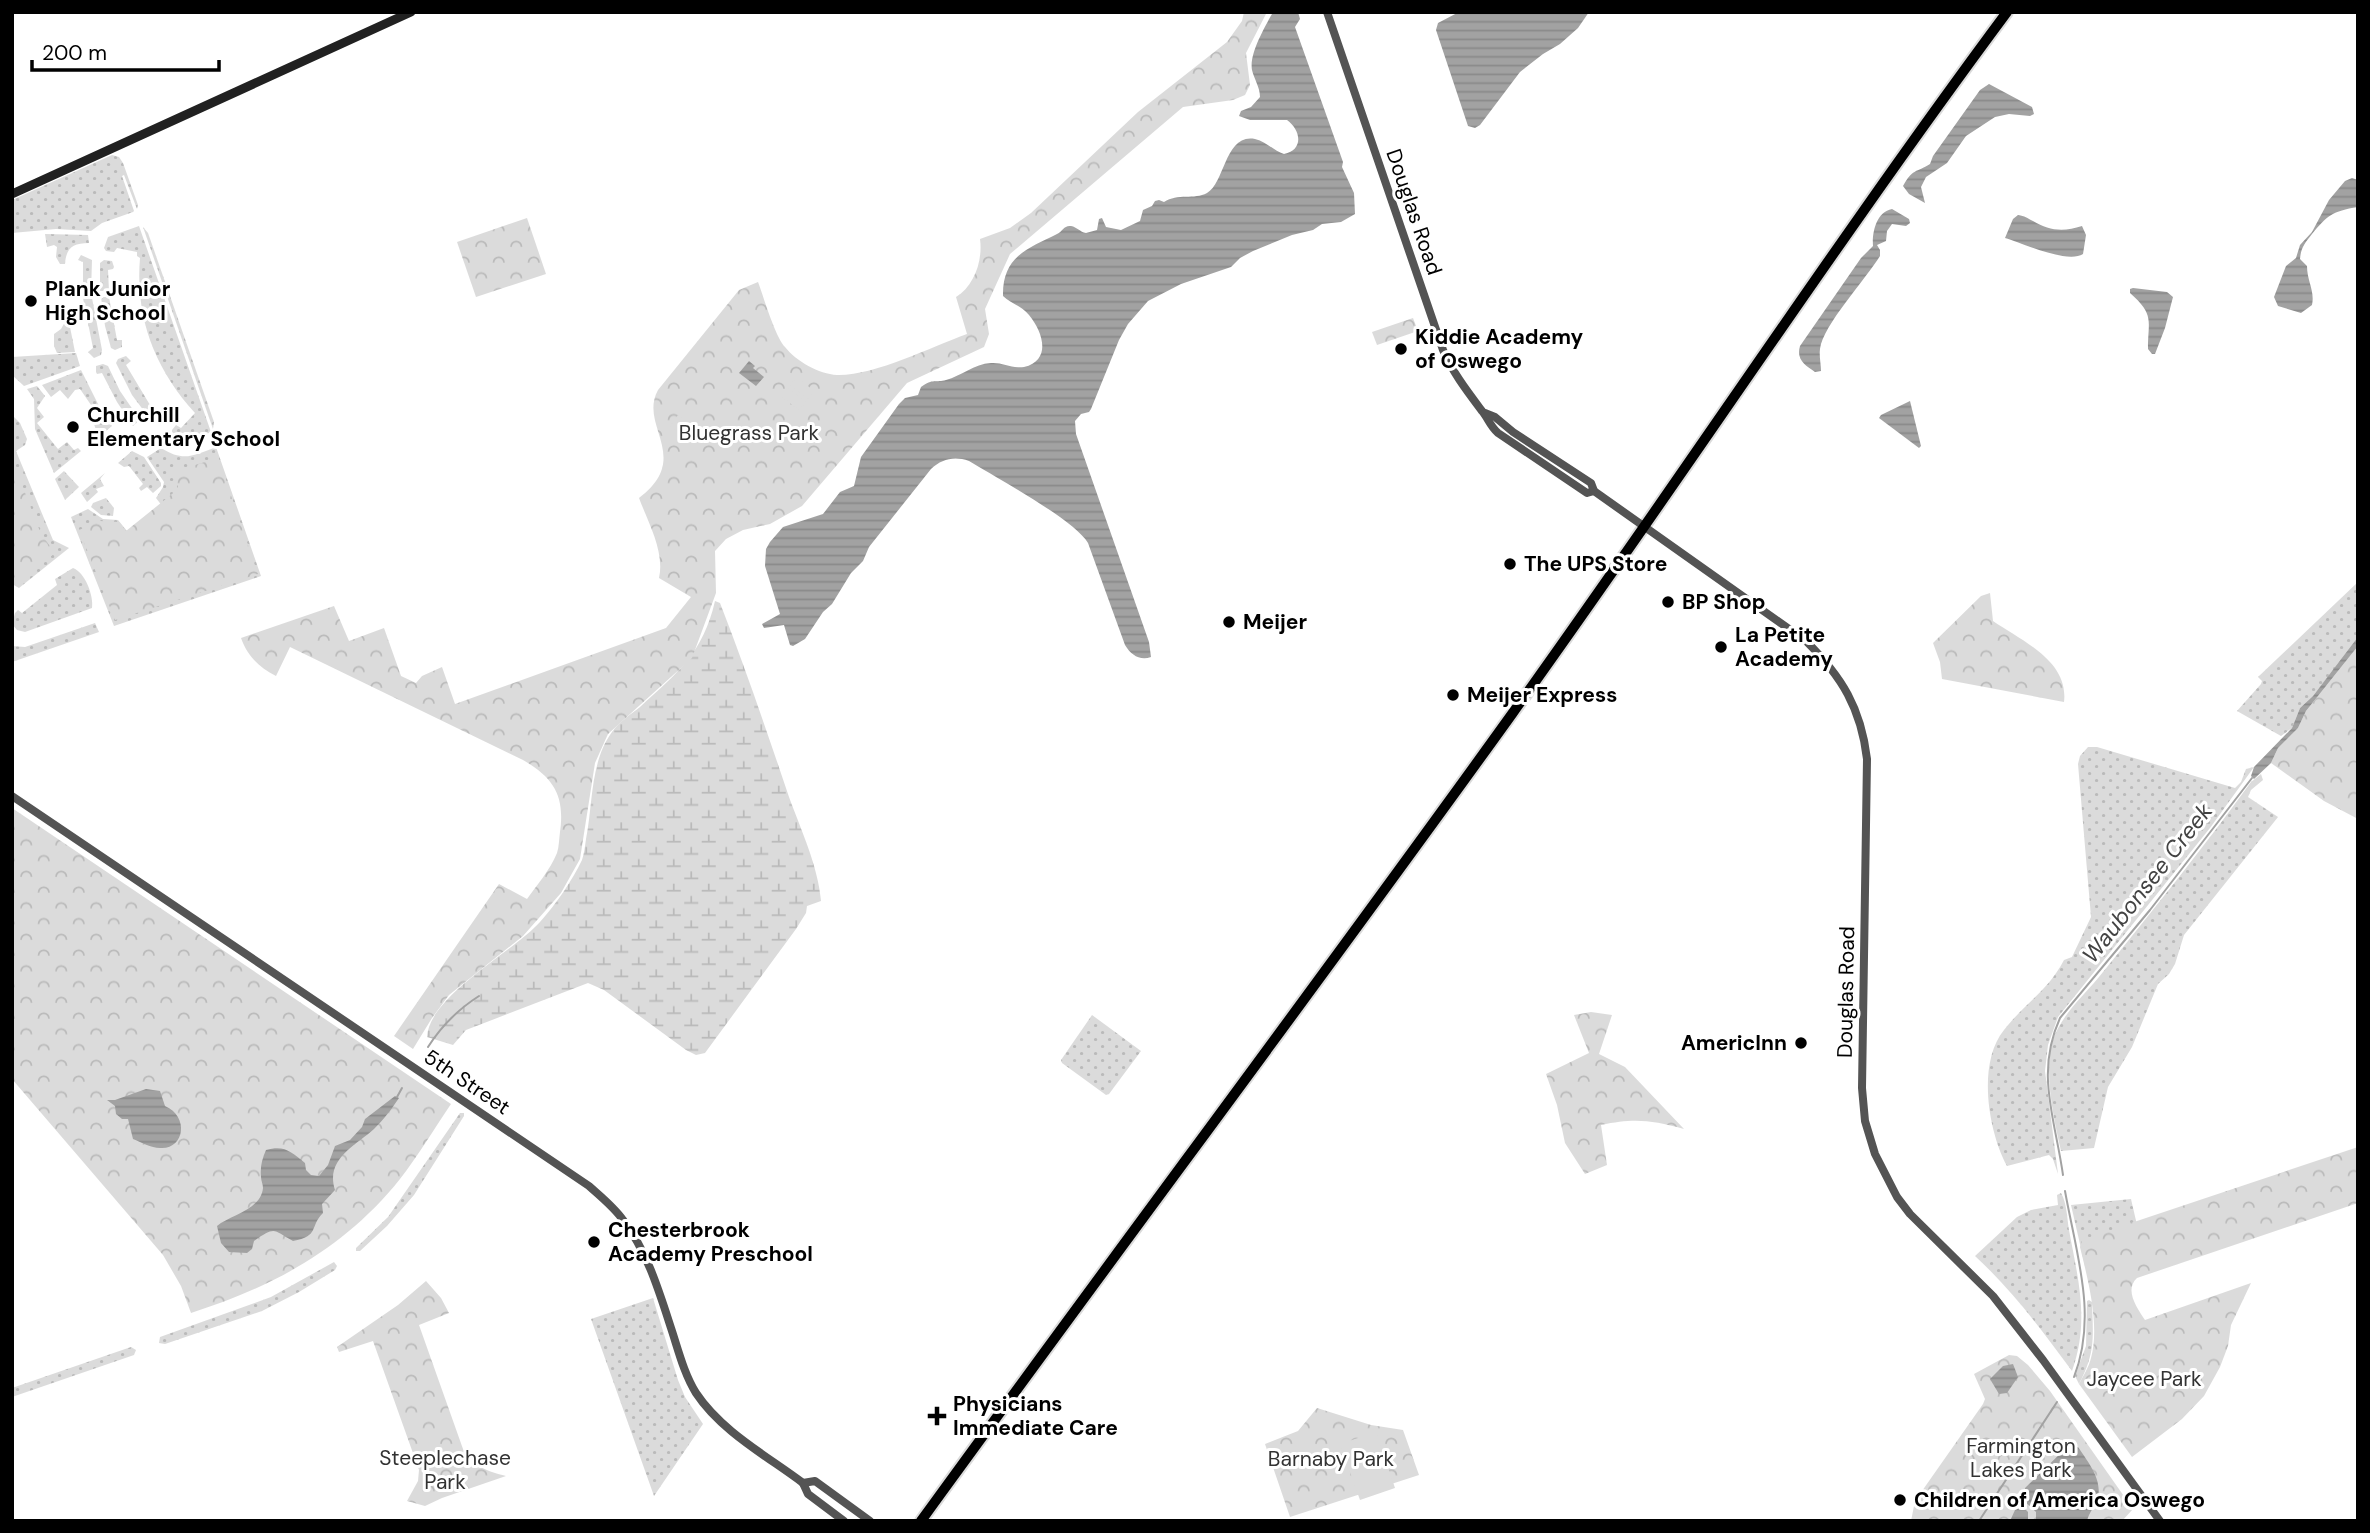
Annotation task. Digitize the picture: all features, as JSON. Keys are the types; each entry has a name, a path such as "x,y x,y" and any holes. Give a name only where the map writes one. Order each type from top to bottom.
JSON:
{"main road":[{"path":"12,194 411,12"},
{"path":"921,1521 1456,793 1872,199 2007,12"}],"street":[{"name":"Douglas Road","path":"1327,12 1443,350 1458,379 1485,414 1495,417 1513,432 1591,483 1594,491 1806,641 1833,669 1851,699 1860,722 1867,759 1862,1088 1865,1121 1875,1154 1886,1179 1902,1204 1993,1296 2160,1521"},
{"name":"5th Street","path":"12,796 589,1186 623,1219 639,1244 657,1283 685,1368 701,1399 728,1428 803,1483 808,1494 844,1521"},
{"name":"5th Street","path":"803,1483 815,1481 870,1521"}],"green space":[{"name":"Bluegrass Park","path":"1244,12 1267,12 1246,53 1250,85 1245,95 1233,100 1183,107 1010,254 985,309 989,334 984,347 907,383 802,506 770,524 743,530 726,539 715,551 716,593 692,658 608,734 595,763 580,859 561,893 523,936 449,995 413,1049 394,1036 499,884 527,899 543,877 557,853 561,819 559,798 550,781 523,760 290,647 276,676 255,661 241,638 334,606 349,641 384,628 401,676 416,683 422,676 442,667 455,704 666,628 691,597 659,578 658,548 639,498 654,483 662,469 663,455 654,416 654,403 658,390 739,290 758,282 781,342 808,366 830,374 868,371 967,334 956,297 968,286 976,272 980,239 1010,228 1031,213 1138,112 1227,42 1242,21"},
{"path":"112,155 119,157 123,163 138,205 137,209 124,175 122,176 133,212 102,223 91,231 56,229 12,233 12,200"},
{"path":"527,218 546,274 476,297 457,242"},
{"path":"139,226 211,432 191,440 181,440 172,435 176,425 181,428 195,413 169,379 151,342 141,301 140,258 137,252 117,248 114,252 104,248 108,237"},
{"path":"143,227 148,233 214,422 213,429"},
{"path":"45,234 88,235 89,243 71,248 65,264 60,264 56,257 57,247 47,247"},
{"path":"81,255 92,260 91,292 83,292 83,262 78,260"},
{"path":"104,260 112,261 114,267 108,270 109,291 100,291 100,263"},
{"path":"101,297 109,297 117,340 122,340 122,347 115,350 111,348 105,326"},
{"path":"83,298 92,298 102,350 101,355 94,358 88,352 93,348"},
{"path":"1413,318 1418,331 1377,345 1372,332"},
{"path":"65,322 69,322 75,352 57,353 54,334"},
{"path":"76,353 80,366 24,386 12,375 12,357"},
{"path":"126,356 131,361 126,365 153,410 147,415 132,395 116,363 118,359"},
{"path":"96,366 108,366 120,391 140,420 133,426 102,373 96,372"},
{"path":"81,370 112,426 95,440 97,433 94,424 100,418 80,389 75,390 68,399 60,390 51,397 42,385"},
{"path":"797,377 814,391 808,399 790,385"},
{"path":"37,386 45,396 37,408 44,417 37,423 58,449 67,442 74,450 78,448 81,451 54,473 35,429 34,399 27,389"},
{"path":"788,388 806,402 799,410 782,397"},
{"path":"12,415 20,423 27,439 25,445 16,451 53,540 69,548 19,588 12,584"},
{"path":"678,415 696,428 688,440 670,426"},
{"path":"216,447 261,576 114,626 71,517 88,509 103,519 118,520 146,554 179,528 156,498 164,482 147,457 161,448 176,455 188,456"},
{"path":"132,451 144,457 161,483 153,493 147,487 141,491 139,488 143,484 129,466 124,467 118,463"},
{"path":"218,458 258,574 115,620 79,530 100,521 119,522 126,531 177,490 172,472"},
{"path":"12,459 41,534 55,553 19,582 12,575"},
{"path":"64,471 79,487 65,500 55,479"},
{"path":"105,473 100,479 104,486 96,489 98,492 87,502 81,493"},
{"path":"106,498 114,508 113,516 101,515 91,507 93,503"},
{"path":"73,568 88,585 92,608 25,632 17,630 12,624 15,613 18,610 22,613 57,585 55,579"},
{"path":"2358,582 2358,639 2313,696 2300,708 2292,728 2281,736 2237,711 2261,684 2262,681 2258,677"},
{"path":"1990,593 1993,621 2030,645 2051,664 2064,688 2064,702 1942,679 1940,662 1933,643 1981,596"},
{"path":"715,601 720,603 756,700 808,848 821,901 807,906 806,913 796,929 705,1053 696,1055 686,1050 604,990 588,983 466,1030 453,1045 427,1037 431,1022 442,1006 474,975 540,922 563,892 583,858 593,784 605,744 618,725 666,683 687,660 704,635"},
{"path":"95,623 99,632 12,662 12,646 25,647"},
{"path":"2358,646 2358,819 2324,801 2271,763 2278,748 2298,728 2306,711"},
{"path":"2088,747 2097,747 2235,788 2241,782 2246,769 2254,767 2210,828 2058,1017 2048,1045 2045,1071 2058,1174 2049,1155 2007,1166 1995,1135 1988,1097 1988,1078 1990,1060 2004,1030 2050,981 2064,960 2072,957 2091,917 2078,764 2080,756"},
{"path":"2261,774 2263,780 2251,790 2248,797 2278,817 2184,935 2175,964 2158,984 2132,1047 2108,1087 2094,1148 2061,1151 2049,1081 2050,1052 2057,1030 2068,1012 2159,902 2251,782"},
{"path":"12,808 451,1104 420,1152 379,1204 331,1245 306,1262 251,1291 191,1313 181,1286 163,1255 12,1079"},
{"path":"1591,1012 1612,1015 1599,1054 1625,1067 1684,1129 1642,1121 1601,1125 1607,1165 1585,1174 1565,1143 1557,1105 1546,1074 1589,1053 1574,1015"},
{"path":"1092,1015 1141,1051 1106,1095 1061,1060"},
{"path":"460,1113 464,1113 464,1116 414,1195 387,1226 360,1251 356,1251 388,1217"},
{"name":"Jaycee Park","path":"2358,1147 2358,1203 2137,1278 2133,1283 2133,1299 2145,1320 2251,1283 2231,1325 2228,1346 2220,1367 2204,1396 2182,1419 2132,1457 2079,1384 2090,1361 2094,1331 2092,1302 2080,1247 2082,1241"},
{"path":"2061,1193 2066,1206 2081,1300 2080,1335 2072,1371 2014,1297 1975,1256 2017,1217 2031,1210 2058,1205 2057,1195"},
{"path":"2131,1199 2137,1225 2085,1266 2071,1205"},
{"path":"334,1262 337,1266 335,1270 262,1311 165,1344 159,1343 160,1337 271,1297"},
{"name":"Steeplechase Park","path":"426,1281 441,1298 449,1313 419,1325 463,1449 481,1467 506,1476 425,1506 407,1501 418,1481 419,1470 373,1341 339,1352 337,1347 398,1305"},
{"path":"653,1298 678,1380 685,1397 703,1424 654,1496 591,1319"},
{"path":"2089,1300 2092,1302 2092,1344 2079,1384 2075,1376 2086,1346"},
{"path":"131,1347 136,1350 134,1355 12,1397 12,1388"},
{"name":"Farmington Lakes Park","path":"2009,1355 2017,1356 2028,1365 2050,1391 2133,1509 2122,1521 1911,1521 1915,1501 1983,1404 1985,1399 1974,1374"},
{"name":"Barnaby Park","path":"1317,1408 1371,1425 1403,1430 1419,1475 1290,1517 1265,1444 1298,1431"},
{"path":"1376,1432 1395,1488 1360,1500 1340,1444"}],"shaded area":[{"path":"1273,12 1298,12 1300,19 1295,27 1343,162 1342,167 1354,193 1355,214 1341,222 1322,224 1313,230 1292,235 1253,251 1231,267 1181,284 1148,301 1128,324 1119,340 1091,409 1075,421 1076,434 1149,642 1151,657 1136,656 1125,645 1088,543 1080,534 1033,499 969,461 958,459 944,461 931,469 869,547 863,561 851,573 832,604 823,612 805,639 793,646 790,645 784,625 764,628 762,624 780,614 765,566 766,549 770,542 783,527 823,514 840,492 854,486 861,457 905,398 918,395 921,387 929,383 952,378 985,364 1024,367 1039,358 1042,352 1041,337 1034,322 1023,309 1003,296 1007,271 1019,255 1067,226 1086,233 1097,230 1099,219 1102,218 1106,227 1121,230 1140,221 1143,210 1152,206 1155,201 1164,202 1207,193 1218,180 1231,151 1245,139 1259,140 1284,154 1295,148 1297,134 1287,120 1250,120 1239,116 1241,111 1251,107 1260,97 1252,70 1253,56"},
{"path":"1459,12 1589,12 1578,28 1560,44 1520,72 1475,128 1468,126 1436,30 1438,23"},
{"path":"1989,84 2032,107 2034,114 1995,117 1966,136 1947,163 1926,177 1921,187 1925,203 1909,194 1903,186 1906,180 1930,164 1980,90"},
{"path":"2352,178 2358,180 2358,207 2342,210 2326,219 2301,251 2300,259 2307,266 2312,305 2301,313 2278,306 2274,297 2286,266 2296,258 2300,245 2312,232 2329,200 2345,181"},
{"path":"1892,209 1909,219 1910,223 1906,226 1892,224 1887,231 1886,241 1877,245 1880,256 1829,328 1820,349 1821,371 1815,372 1800,359 1800,346 1861,258 1873,246 1874,229 1882,214"},
{"path":"2018,215 2051,229 2063,230 2082,226 2086,235 2083,254 2056,255 2005,238 2013,219"},
{"path":"2133,288 2167,292 2173,297 2155,354 2148,349 2147,313 2130,293"},
{"path":"749,361 764,377 756,386 739,373"},
{"path":"1910,401 1921,446 1919,448 1879,418"},
{"path":"2358,637 2358,646 2306,711 2298,728 2278,748 2271,763 2254,779 2251,776 2254,767 2292,728 2300,708 2313,696"},
{"path":"146,1089 160,1091 165,1106 178,1117 181,1125 179,1138 168,1147 153,1147 133,1139 128,1119 122,1119 116,1114 115,1106 107,1100 115,1100"},
{"path":"395,1096 399,1098 384,1118 338,1162 333,1179 335,1190 322,1204 323,1213 311,1234 293,1241 271,1231 254,1241 252,1249 247,1253 229,1252 221,1243 217,1226 257,1202 263,1188 261,1166 266,1150 287,1150 305,1163 306,1170 311,1175 319,1176 328,1165 335,1146 350,1140 362,1127 365,1119"},
{"path":"2013,1364 2018,1377 2007,1393 1999,1394 1990,1379 2003,1366"},
{"path":"2068,1446 2078,1447 2094,1472 2099,1493 2097,1500 2087,1521 2036,1521 2036,1512 2024,1501 2025,1488"},
{"path":"2019,1508 2028,1512 2028,1521 2010,1521 2015,1510"}],"waterway":[{"name":"Waubonsee Creek","path":"2063,1175 2048,1077 2053,1038 2060,1018 2150,910 2252,778"},
{"path":"428,1047 450,1018 479,996"},
{"path":"397,1097 402,1088"},
{"name":"Waubonsee Creek","path":"2065,1191 2085,1308 2081,1354 2074,1377"},
{"name":"Waubonsee Creek","path":"1979,1521 2057,1402"}],"place":[{"name":"Plank Junior High School","path":"31,301"},
{"name":"Kiddie Academy of Oswego","path":"1401,349"},
{"name":"Churchill Elementary School","path":"73,427"},
{"name":"The UPS Store","path":"1510,564"},
{"name":"BP Shop","path":"1668,602"},
{"name":"Meijer","path":"1229,622"},
{"name":"La Petite Academy","path":"1721,647"},
{"name":"Meijer Express","path":"1453,695"},
{"name":"AmericInn","path":"1801,1043"},
{"name":"Chesterbrook Academy Preschool","path":"594,1242"},
{"name":"Physicians Immediate Care","path":"937,1416"},
{"name":"Children of America Oswego","path":"1900,1500"}]}
